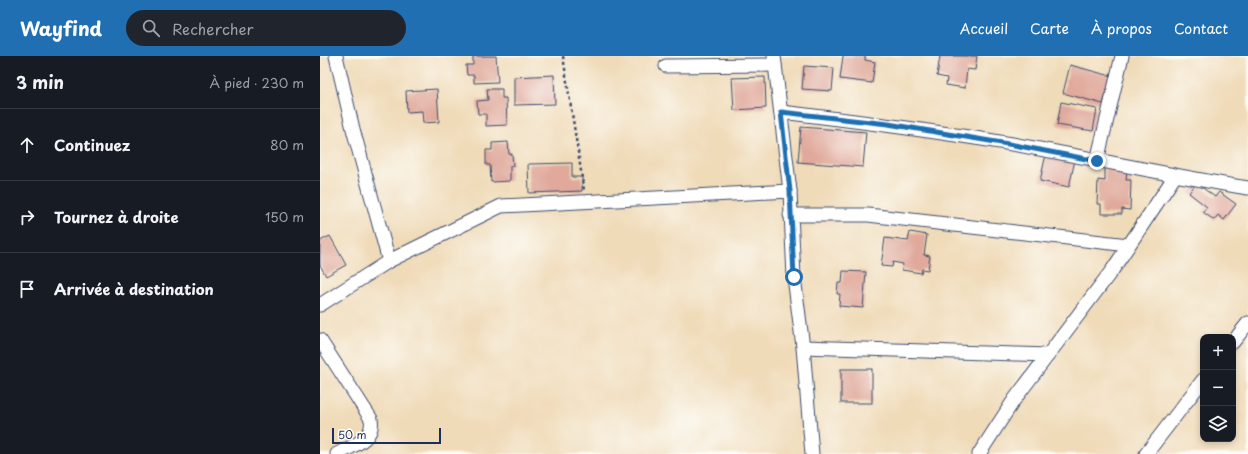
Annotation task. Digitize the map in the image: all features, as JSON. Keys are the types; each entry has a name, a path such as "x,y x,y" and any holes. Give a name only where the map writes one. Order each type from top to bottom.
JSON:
{"street":[{"path":"336,56 353,129 389,261"},
{"path":"1097,161 1122,56"},
{"path":"666,66 775,60 790,191 794,277 803,347 812,454"},
{"path":"781,112 888,124 1014,145 1175,176 1248,188"},
{"path":"979,454 1014,400 1128,245 1175,176"},
{"path":"320,305 389,261 501,206 790,191"},
{"path":"790,215 868,215 1128,245"},
{"path":"1236,338 1248,323"},
{"path":"320,340 371,419 372,426 367,438 337,454"},
{"path":"803,347 1048,355"},
{"path":"1146,454 1200,384"}],"path":[{"path":"563,56 586,202"}],"building":[{"path":"473,56 496,56 498,82 474,83 474,75 467,75 466,65 473,65"},
{"path":"843,56 865,56 865,60 875,62 872,83 840,79"},
{"path":"940,56 977,56 975,70 967,69 965,88 946,85 947,78 937,76"},
{"path":"1070,65 1111,76 1103,104 1063,93"},
{"path":"804,66 834,68 832,91 802,89"},
{"path":"554,75 555,104 514,105 514,77"},
{"path":"765,77 766,108 734,110 732,78"},
{"path":"437,89 439,122 423,123 422,111 407,112 406,91"},
{"path":"487,89 502,89 502,98 506,98 507,125 486,126 486,114 478,114 477,101 488,100"},
{"path":"1061,102 1097,109 1093,131 1057,125"},
{"path":"801,127 866,132 863,167 798,162"},
{"path":"508,142 509,154 512,154 513,166 510,166 510,181 491,182 490,165 486,165 486,150 492,150 492,143"},
{"path":"1046,154 1075,160 1069,187 1040,181"},
{"path":"572,163 572,177 582,177 582,191 529,193 528,164"},
{"path":"1105,168 1127,169 1126,180 1131,180 1130,210 1122,209 1122,214 1101,214 1101,204 1097,204 1098,180 1105,181"},
{"path":"1196,183 1215,197 1219,192 1236,204 1224,220 1218,215 1214,220 1203,212 1207,207 1189,193"},
{"path":"910,232 927,235 924,255 930,256 928,270 922,269 921,273 902,270 903,264 893,262 892,267 881,266 885,238 908,241"},
{"path":"330,236 346,265 326,276 320,265 320,241"},
{"path":"843,271 866,272 863,308 839,306 840,294 837,294 838,283 842,283"},
{"path":"841,369 872,369 872,403 841,403"}],"route":[{"path":"794,277 790,191 781,112 888,124 1014,145 1097,161"}]}
